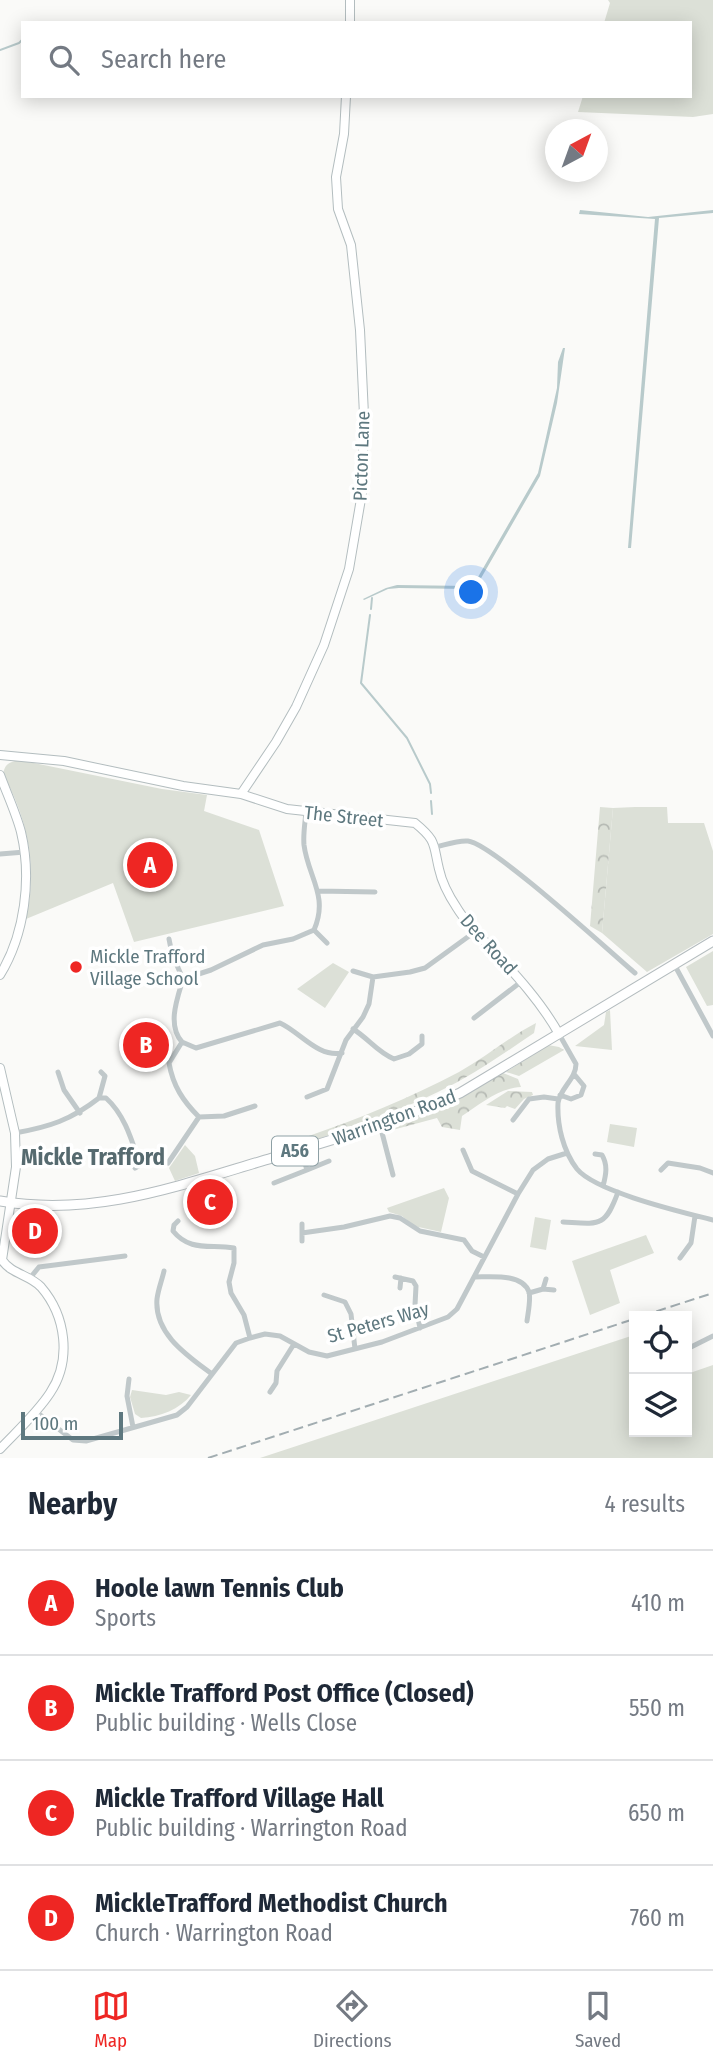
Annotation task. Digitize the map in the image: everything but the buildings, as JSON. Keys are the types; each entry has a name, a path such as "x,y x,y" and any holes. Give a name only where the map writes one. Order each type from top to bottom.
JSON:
{"main road":[{"name":"Warrington Road","path":"0,1201 72,1206 126,1200 380,1125 460,1093 713,941"}],"street":[{"path":"350,0 350,21"},
{"name":"Picton Lane","path":"241,794 296,706 324,645 349,569 362,493 364,415 360,330 351,245 338,209 336,177 344,134 346,98"},
{"path":"0,755 0,762"},
{"name":"The Street","path":"0,755 64,761 183,786 241,794 271,805 306,812 415,823 428,834 436,847"},
{"path":"0,775 18,821 25,852 22,920 15,946 0,975"},
{"path":"183,979 211,970 263,945 293,939 314,930 320,916 318,891 304,846 306,812"},
{"path":"436,847 468,841 481,846 515,871 635,973"},
{"name":"Dee Road","path":"436,847 445,886 459,912 522,981 550,1017 559,1034"},
{"path":"0,854 25,852"},
{"path":"318,891 375,892"},
{"path":"314,930 327,943"},
{"path":"353,971 373,977 425,968 476,931"},
{"path":"169,939 183,979 174,1027 182,1042 196,1048 280,1023 322,1050 331,1054 342,1053"},
{"path":"170,947 180,946"},
{"path":"674,964 713,1036"},
{"path":"306,1097 327,1089 353,1029 369,1004 373,977"},
{"path":"474,1018 522,981"},
{"path":"353,1029 380,1053 394,1059 409,1054 422,1044 422,1036"},
{"path":"559,1034 576,1064 574,1074 559,1097 559,1125 567,1153 578,1170 591,1180 618,1192 713,1219"},
{"path":"182,1042 169,1063 170,1072 179,1094 199,1117"},
{"path":"0,1068 15,1133 16,1167 1,1256 2,1264 30,1278 50,1299 62,1324 64,1339 63,1354 52,1391 0,1449"},
{"path":"58,1072 64,1090 79,1113"},
{"path":"507,1111 515,1118 529,1099 571,1099 581,1095 584,1086 574,1074"},
{"path":"15,1133 48,1127 79,1113 99,1098 106,1075"},
{"path":"99,1098 106,1098 111,1103 129,1131 140,1165 135,1168"},
{"path":"241,1101 246,1109"},
{"path":"199,1117 224,1116 255,1107"},
{"path":"168,1163 199,1117"},
{"path":"380,1125 393,1175"},
{"path":"301,1150 307,1170"},
{"path":"463,1150 472,1171 518,1194"},
{"path":"603,1186 607,1170 598,1155 607,1150"},
{"name":"St Peters Way","path":"250,1338 265,1334 280,1336 309,1352 327,1356 437,1322 457,1309 533,1170 548,1159 567,1153"},
{"path":"661,1157 668,1163 713,1173"},
{"path":"274,1183 329,1161"},
{"path":"662,1170 668,1163"},
{"path":"563,1222 593,1224 610,1214 618,1192"},
{"path":"302,1233 390,1216 400,1218 420,1231 464,1240 472,1251 484,1257"},
{"path":"680,1258 694,1244 695,1216"},
{"path":"35,1411 77,1441 177,1415 187,1407 236,1343 250,1338 244,1315 231,1293 229,1282 234,1263 234,1248 196,1246 181,1241 173,1231 178,1221"},
{"path":"302,1224 302,1241"},
{"path":"30,1278 39,1267 125,1256"},
{"path":"164,1271 157,1300 163,1324 174,1345 212,1374"},
{"path":"400,1288 398,1277 413,1281 416,1286 415,1305 420,1328"},
{"path":"475,1277 515,1279 524,1285 529,1293 527,1321"},
{"path":"543,1289 546,1279"},
{"path":"529,1293 543,1289 554,1290"},
{"path":"324,1295 345,1302 351,1314 355,1349"},
{"path":"329,1306 335,1298"},
{"path":"692,1346 713,1336"},
{"path":"270,1392 276,1383 277,1371 294,1344"},
{"path":"129,1378 127,1396 133,1427"},
{"path":"276,1383 286,1386"}],"green space":[{"path":"608,0 713,0 713,114 693,117 578,112 582,98 692,98 692,21 605,21 610,3"},
{"path":"19,760 162,789 207,795 204,811 259,830 284,906 134,942 113,883 26,919 31,862 19,809 3,774 8,764"},
{"path":"600,807 613,808 602,933 590,926"},
{"path":"667,807 668,823 704,823 713,851 713,934 647,972 602,933 613,808"},
{"path":"713,951 713,1005 707,1006 686,967"},
{"path":"333,963 349,972 325,1008 297,989"},
{"path":"610,1010 612,1050 575,1046 604,1025 606,1012"},
{"path":"536,1023 534,1033 451,1086 390,1113 308,1142 306,1137 422,1091 459,1072"},
{"path":"548,1045 564,1050 519,1076 506,1072"},
{"path":"503,1073 518,1079 521,1087 497,1093 462,1116 460,1130 442,1127 437,1118 385,1132 387,1127 445,1105"},
{"path":"508,1091 532,1092 533,1095 524,1099 515,1109 486,1105"},
{"path":"610,1124 637,1128 634,1147 607,1142"},
{"path":"185,1145 195,1156 199,1173 175,1181 169,1168"},
{"path":"444,1188 449,1198 441,1232 414,1226 402,1216 389,1212 387,1208"},
{"path":"535,1217 551,1220 546,1250 530,1247"},
{"path":"646,1235 654,1253 610,1270 620,1303 590,1315 572,1261"},
{"path":"629,1337 629,1437 692,1437 692,1372 713,1365 713,1458 260,1458"},
{"path":"132,1390 166,1395 179,1392 191,1395 169,1411 141,1418 135,1414 130,1397"}],"shaded area":[{"path":"580,210 648,217 713,210 713,213 659,218 631,548 628,548 655,219 579,214"},
{"path":"563,348 557,403 540,476 474,588 388,589 364,600 386,588 397,585 474,584 538,473 557,388 558,362"}],"waterway":[{"path":"0,50 21,41"},
{"path":"371,609 372,598"},
{"path":"370,615 361,683 407,738 430,784 431,793"},
{"path":"431,801 432,814"}],"railway":[{"path":"657,1311 713,1293"},
{"path":"208,1458 629,1321"}],"place":[{"name":"Hoole lawn Tennis Club","path":"150,865"},
{"name":"Mickle Trafford Village School","path":"76,967"},
{"name":"Mickle Trafford Post Office (Closed)","path":"146,1045"},
{"name":"Mickle Trafford Village Hall","path":"210,1202"},
{"name":"MickleTrafford Methodist Church","path":"35,1231"}],"district":[{"name":"Mickle Trafford","path":"93,1157"}]}
